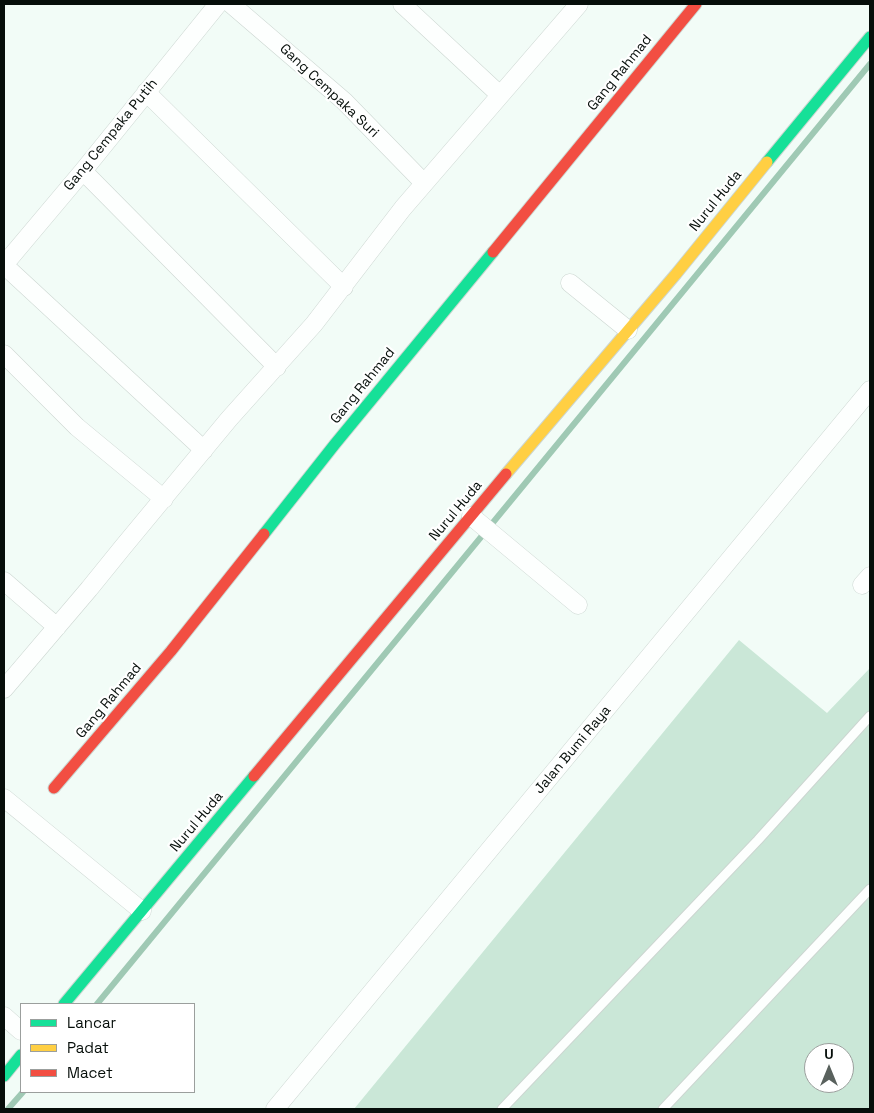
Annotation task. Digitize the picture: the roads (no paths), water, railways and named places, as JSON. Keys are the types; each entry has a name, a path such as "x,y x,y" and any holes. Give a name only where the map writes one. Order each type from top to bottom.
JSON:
{"street":[{"name":"Gang Cempaka Putih","path":"4,265 218,4"},
{"name":"Gang Cempaka Suri","path":"231,4 344,101 424,183"},
{"path":"402,4 500,95"},
{"path":"4,689 204,450 344,287 403,208 579,4"},
{"name":"Gang Rahmad","path":"54,788 170,651 335,444 696,4"},
{"name":"Nurul Huda","path":"65,1003 628,330 870,37"},
{"path":"146,92 344,287"},
{"path":"83,171 277,367"},
{"path":"4,265 204,450"},
{"path":"570,284 628,330"},
{"path":"4,354 77,427 164,499"},
{"name":"Jalan Bumi Raya","path":"275,1109 870,390"},
{"path":"471,516 578,605"},
{"path":"4,581 57,627"},
{"path":"4,798 142,911"},
{"path":"4,1016 20,1030"},
{"path":"4,1076 20,1056"}],"lane":[{"path":"502,1109 758,840 870,716"},
{"path":"663,1109 870,889"}],"waterway":[{"path":"98,1003 870,64"},
{"path":"8,1109 22,1093"}]}
